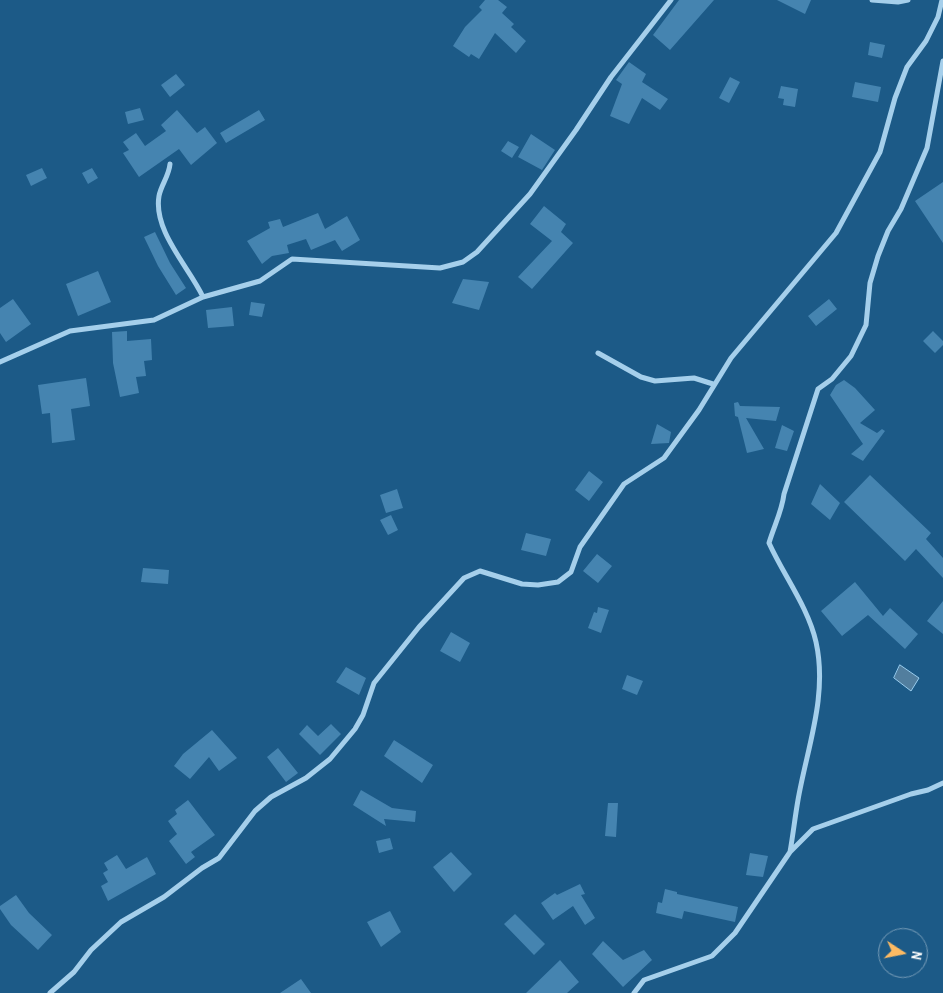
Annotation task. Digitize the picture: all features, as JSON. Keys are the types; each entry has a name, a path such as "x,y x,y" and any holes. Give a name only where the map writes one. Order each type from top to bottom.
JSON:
{"street":[{"path":"0,362 70,331 154,320 203,297 260,281 292,260 440,268 463,262 477,252 530,194 611,77 671,0"},
{"path":"872,0 898,2 908,0"},
{"path":"50,993 74,972 91,950 121,922 164,897 202,868 219,858 255,811 271,798 306,778 330,759 355,729 363,715 374,683 419,627 464,578 480,571 522,584 538,585 558,582 571,572 580,547 624,484 664,458 699,410 713,384 731,358 836,233 880,152 907,67 926,41 938,17 942,0"},
{"path":"790,852 798,800 816,718 819,674 816,642 769,543 774,522 782,509 784,494 818,389 832,379 851,356 866,325 870,283 878,256 927,148 943,61"},
{"path":"170,164 169,173 159,195 162,227 203,297"},
{"path":"598,353 641,377 655,381 694,378 713,384"},
{"path":"634,993 644,980 712,956 735,933 790,852 813,829 911,794 928,790 943,782"}],"water":[{"path":"900,665 919,678 911,691 894,678"}],"building":[{"path":"485,0 498,0 507,7 502,13 514,24 511,27 526,41 516,53 495,33 479,59 471,54 469,57 453,46 465,27 482,10 479,7"},
{"path":"679,0 714,0 670,50 653,35"},
{"path":"777,0 811,0 805,14"},
{"path":"870,42 885,45 882,58 868,55"},
{"path":"629,62 646,74 642,82 668,99 660,110 642,98 629,124 610,116 622,84 616,80"},
{"path":"176,74 185,85 170,97 161,85"},
{"path":"730,77 740,82 729,103 719,98"},
{"path":"855,82 881,87 878,102 852,97"},
{"path":"781,86 798,89 795,107 783,105 784,99 778,98"},
{"path":"140,108 144,120 128,124 125,112"},
{"path":"177,110 197,133 205,127 217,143 191,165 179,149 139,177 123,153 129,150 123,142 136,133 145,146 166,131 161,125"},
{"path":"259,110 265,120 226,143 220,133"},
{"path":"531,134 555,150 542,170 518,157"},
{"path":"508,141 519,147 512,158 501,151"},
{"path":"42,168 47,178 31,186 26,175"},
{"path":"92,168 98,178 88,184 82,173"},
{"path":"943,182 943,243 915,201"},
{"path":"544,206 566,224 561,232 573,243 532,289 518,277 552,241 530,224"},
{"path":"318,213 325,229 347,216 360,240 342,251 335,240 311,250 306,239 287,245 289,253 272,256 262,264 247,241 270,228 268,222 280,219 283,227"},
{"path":"155,232 170,263 186,288 176,295 158,266 144,237"},
{"path":"98,271 111,302 78,316 66,284"},
{"path":"463,279 489,282 479,310 452,303"},
{"path":"13,299 31,324 6,342 0,333 0,308"},
{"path":"829,299 837,309 816,326 808,316"},
{"path":"251,302 265,304 262,317 249,315"},
{"path":"232,307 234,326 208,328 206,310"},
{"path":"127,331 127,341 151,339 152,360 144,361 146,376 136,377 139,393 120,397 113,363 112,332"},
{"path":"933,331 943,341 943,345 935,353 923,341"},
{"path":"86,378 90,406 71,409 75,440 52,443 50,413 42,414 38,385"},
{"path":"844,380 855,388 875,410 860,423 877,433 882,429 885,431 863,461 851,454 863,444 830,395 836,385"},
{"path":"738,402 740,406 780,407 776,421 746,418 764,449 747,453 738,417 735,416 734,403"},
{"path":"657,424 671,432 669,443 651,444"},
{"path":"782,425 794,431 787,451 775,448"},
{"path":"589,471 603,482 589,501 575,490"},
{"path":"870,475 931,533 926,539 943,558 943,578 916,549 905,561 844,502"},
{"path":"820,484 840,503 830,520 811,504"},
{"path":"397,489 403,508 386,513 380,495"},
{"path":"391,515 398,530 388,535 380,520"},
{"path":"526,533 551,539 546,556 521,550"},
{"path":"597,554 612,566 598,583 583,571"},
{"path":"143,568 169,570 168,584 141,582"},
{"path":"855,582 883,616 890,608 918,634 905,649 868,615 842,636 821,611"},
{"path":"943,601 943,634 927,621"},
{"path":"598,607 609,610 601,633 588,628 594,612 597,613"},
{"path":"451,632 470,643 460,662 440,651"},
{"path":"346,667 366,678 359,695 336,682"},
{"path":"627,675 643,681 637,695 622,689"},
{"path":"331,724 341,734 320,755 299,734 307,725 318,736"},
{"path":"212,730 237,758 219,771 209,757 190,779 174,766 183,754"},
{"path":"394,740 433,765 422,783 384,756"},
{"path":"278,748 298,773 286,782 267,757"},
{"path":"361,790 392,808 416,811 415,822 384,819 386,826 353,805"},
{"path":"188,800 215,835 191,852 195,857 186,864 169,841 177,834 168,821 177,814 175,810"},
{"path":"608,803 618,803 616,837 605,836"},
{"path":"390,838 393,849 379,853 376,841"},
{"path":"451,852 472,874 454,892 433,867"},
{"path":"750,853 768,856 763,877 746,875"},
{"path":"117,855 126,869 147,857 156,874 108,901 101,886 108,882 103,873 108,870 104,863"},
{"path":"580,884 585,894 581,895 595,918 585,925 573,906 553,920 541,903 555,893 557,895"},
{"path":"665,889 677,892 677,894 738,907 735,922 684,911 682,919 656,913 658,902 662,903"},
{"path":"16,895 29,913 52,935 38,950 11,925 0,909 0,906"},
{"path":"390,911 401,932 381,947 367,922"},
{"path":"515,914 545,944 534,955 504,924"},
{"path":"603,941 623,960 644,950 652,960 623,987 592,954"},
{"path":"560,960 579,982 567,993 526,993"},
{"path":"301,979 311,993 280,993"}]}
